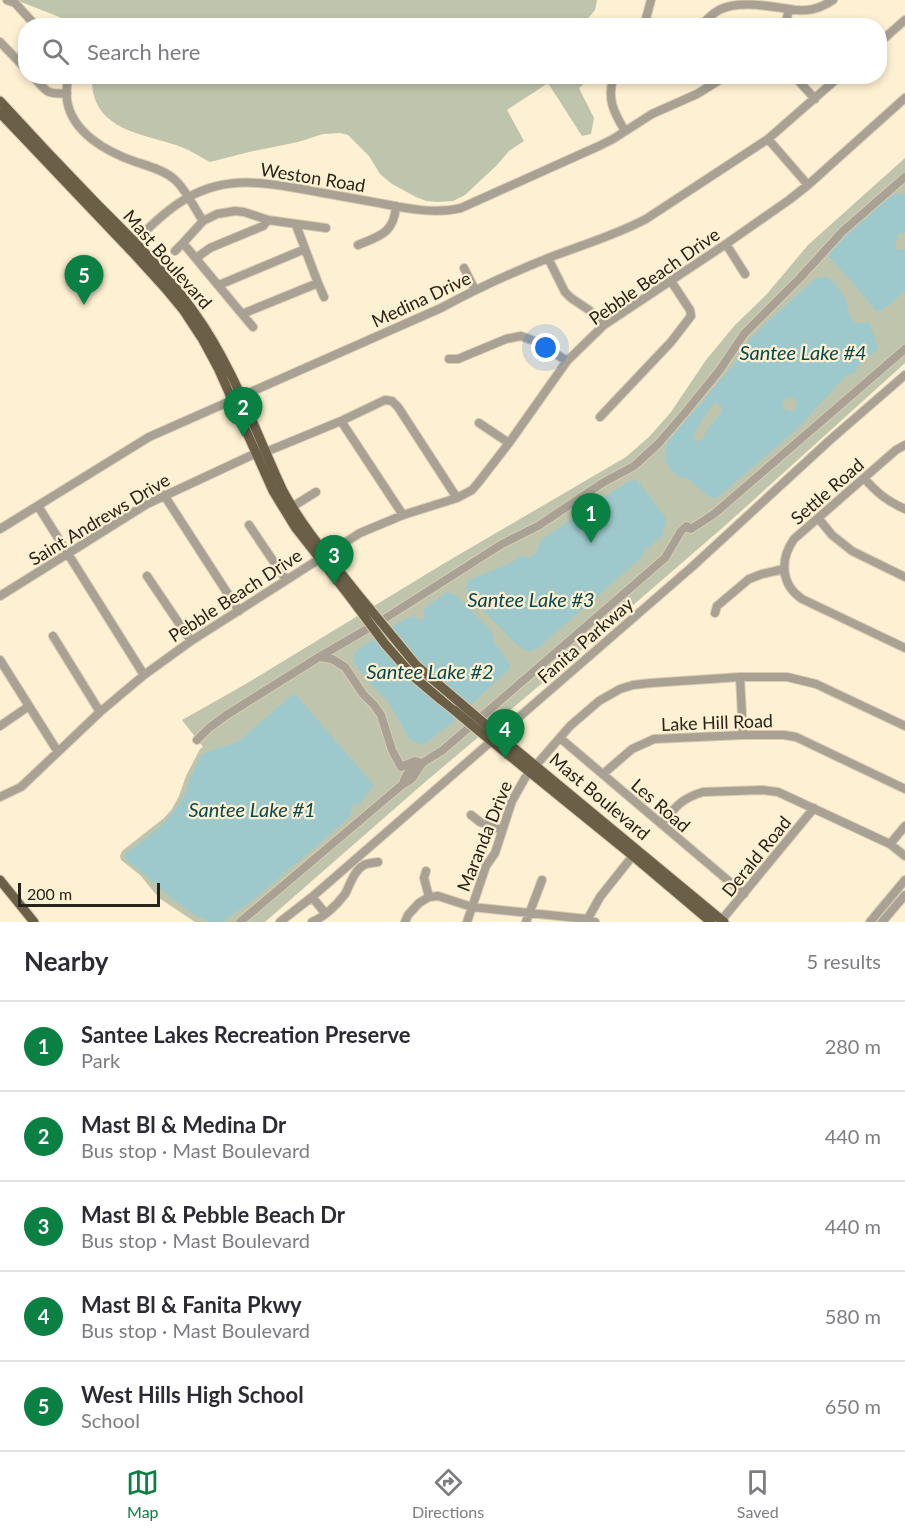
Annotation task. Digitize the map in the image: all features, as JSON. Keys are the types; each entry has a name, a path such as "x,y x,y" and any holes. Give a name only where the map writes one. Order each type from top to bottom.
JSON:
{"main road":[{"name":"Mast Boulevard","path":"0,101 132,245 184,311 237,398 261,453 322,556"},
{"name":"Mast Boulevard","path":"0,113 132,245"},
{"path":"21,136 30,139 58,164"},
{"name":"Mast Boulevard","path":"261,453 273,491 295,527 417,666 482,727 635,853 722,921"},
{"name":"Mast Boulevard","path":"635,853 711,922"},
{"path":"0,880 30,920"}],"street":[{"path":"7,0 15,3 29,18"},
{"path":"646,18 651,0"},
{"path":"710,18 717,11 733,4 742,3 801,11 812,10 833,0"},
{"path":"787,18 789,9"},
{"path":"887,35 905,20"},
{"path":"0,42 18,61"},
{"path":"41,84 50,93 67,93"},
{"path":"68,84 68,102 74,119 81,129 89,137 124,158 159,170 173,178 182,187 202,221"},
{"path":"612,84 611,103 625,132"},
{"name":"Weston Road","path":"132,245 157,219 188,198 219,185 236,182 254,182 396,206 436,211 455,210 599,146 652,114 697,94 713,84"},
{"path":"801,84 815,99"},
{"name":"Medina Drive","path":"0,529 149,437 441,308 475,290 646,219 768,139 831,84"},
{"name":"Pebble Beach Drive","path":"0,797 21,787 100,712 190,641 360,533 403,515 457,498 472,490 567,361 604,325 726,244 808,185 905,98"},
{"path":"768,139 808,185"},
{"path":"197,740 208,728 225,716 318,657 381,621 502,544 538,526 604,482 634,466 658,444 684,414 719,371 744,334 843,231 905,177"},
{"path":"357,245 390,229 396,206"},
{"path":"175,251 202,221 217,214 235,211 268,220 326,228"},
{"path":"196,258 210,248 263,226 268,220"},
{"path":"296,225 324,297"},
{"path":"183,243 253,327"},
{"path":"726,244 745,274"},
{"path":"219,285 305,249"},
{"path":"548,258 571,298 589,310 604,325"},
{"path":"464,268 475,290"},
{"path":"600,417 671,342 691,316 690,310 670,281"},
{"path":"242,314 318,283"},
{"path":"449,359 458,359 506,339 521,336 530,338 567,361"},
{"path":"240,922 408,782 418,773 420,766 443,750 665,558 681,531 687,526 691,529 714,514 905,348"},
{"name":"Fanita Parkway","path":"280,922 312,897 693,566 830,440 905,375"},
{"name":"Saint Andrews Drive","path":"0,596 164,495 388,399 396,403 457,498"},
{"path":"341,421 403,515"},
{"path":"479,423 508,443"},
{"name":"Settle Road","path":"784,569 791,543 896,450 905,445"},
{"path":"864,478 879,494 905,509"},
{"path":"292,507 316,492"},
{"path":"164,495 239,611"},
{"path":"38,506 144,675"},
{"path":"818,518 832,535 852,551 905,577"},
{"path":"249,525 286,580"},
{"path":"715,614 717,606 749,579 784,569 788,585 802,599 905,648"},
{"path":"147,576 190,641"},
{"path":"53,636 100,712"},
{"path":"318,657 332,659 345,667 381,715 392,750 401,767 402,775 395,791"},
{"path":"0,660 57,752"},
{"name":"Maranda Drive","path":"466,922 486,866 495,853 512,801 532,768 570,726 610,694 626,687 651,682 781,676 806,681 905,726"},
{"path":"740,677 742,735"},
{"path":"0,726 30,706"},
{"name":"Lake Hill Road","path":"603,774 632,748 654,739 784,735 796,738 905,789"},
{"name":"Les Road","path":"560,738 744,894"},
{"path":"401,767 415,761 420,766"},
{"path":"661,825 685,799 703,792 768,790 788,796 890,844 905,856"},
{"name":"Derald Road","path":"722,921 814,808"},
{"path":"471,815 480,822 502,830"},
{"path":"890,844 905,826"},
{"path":"405,922 416,905 429,897 442,897 472,907 590,921 600,897 635,853"},
{"path":"312,922 341,899 358,870 364,865 378,862"},
{"path":"426,871 424,878 429,897"},
{"path":"526,922 542,880"},
{"path":"870,922 905,880"},
{"path":"882,922 905,894"},
{"path":"312,897 325,913"}],"green space":[{"path":"16,0 597,0 595,10 588,18 62,18"},
{"path":"92,84 546,84 507,110 524,141 509,151 465,195 453,201 438,202 426,201 392,184 380,174 369,156 348,135 323,134 210,162 180,147 127,130 116,124 99,108"},
{"path":"549,84 582,84 579,88 594,118 591,134 582,136"},
{"path":"905,158 905,363 728,523 265,922 195,922 159,898 140,875 121,860 122,851 172,809 186,776 203,747 182,720 626,457 649,437 671,412 706,360 808,245"}],"water":[{"path":"899,193 905,195 905,233 899,234 895,248 896,250 905,249 905,291 883,310 876,311 830,258 830,251 835,243 873,208"},
{"name":"Santee Lake #4","path":"828,277 836,285 855,323 869,323 878,349 862,361 855,372 845,377 797,429 717,498 709,497 687,478 680,478 671,470 666,462 665,451 668,441 735,363 746,343 816,278","holes":["788,397 793,398 797,403 794,410 790,412 782,405","715,402 722,410 707,429 702,440 696,441 694,434"]},
{"name":"Santee Lake #3","path":"637,480 666,518 663,535 645,550 642,557 538,648 529,652 518,646 471,598 466,589 468,580 522,556 529,558 536,553 541,540 629,481"},
{"name":"Santee Lake #2","path":"447,592 463,602 492,632 495,644 511,667 452,723 423,745 410,740 389,703 353,661 356,651 398,623 413,616 421,620 425,619 423,611 425,608"},
{"name":"Santee Lake #1","path":"292,695 296,695 374,785 360,804 353,805 350,817 251,902 222,922 210,922 192,913 170,897 126,860 125,853 151,835 173,812 186,792 201,755 238,742"}],"place":[{"name":"West Hills High School","path":"84,305"},
{"name":"Mast Bl & Medina Dr","path":"243,437"},
{"name":"Santee Lakes Recreation Preserve","path":"591,543"},
{"name":"Mast Bl & Pebble Beach Dr","path":"334,585"},
{"name":"Mast Bl & Fanita Pkwy","path":"505,759"}]}
